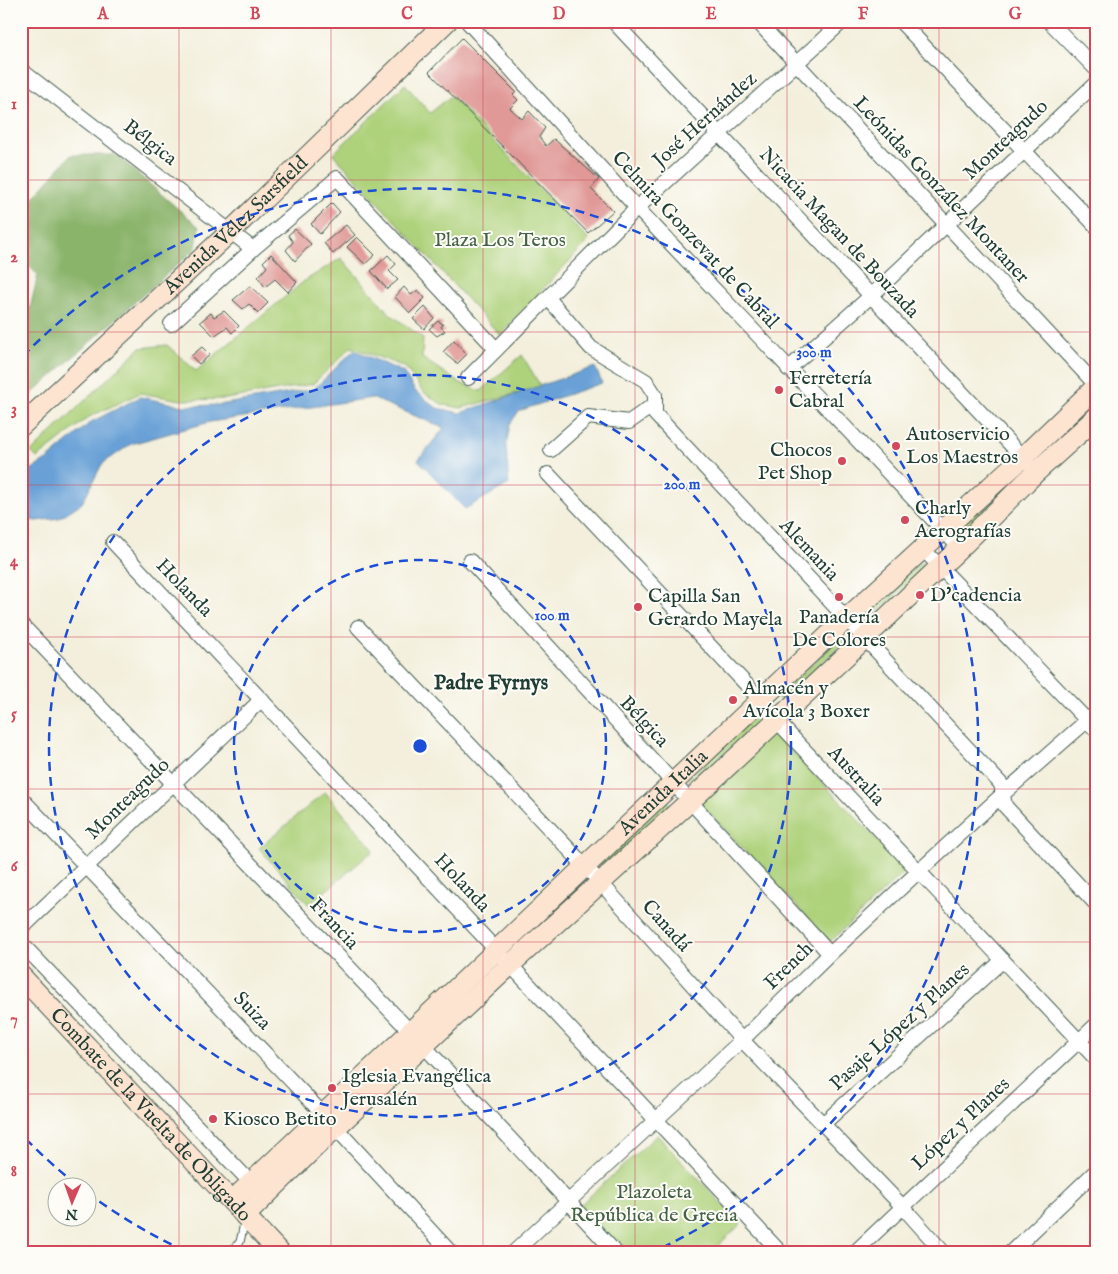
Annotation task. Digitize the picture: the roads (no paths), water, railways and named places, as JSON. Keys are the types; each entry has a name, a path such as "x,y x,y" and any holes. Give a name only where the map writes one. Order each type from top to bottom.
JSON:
{"main road":[{"name":"Avenida Vélez Sarsfield","path":"21,426 231,231 447,21"},
{"name":"Avenida Italia","path":"417,1039 496,949 846,619 1023,457 1097,386"},
{"name":"Avenida Italia","path":"239,1208 417,1039 510,965 689,802 960,548 1036,472 1097,417"},
{"name":"Combate de la Vuelta de Obligado","path":"21,976 280,1253"}],"street":[{"name":"Nicacia Magan de Bouzada","path":"613,21 1036,472"},
{"name":"Leónidas González Montaner","path":"757,21 1097,386"},
{"name":"José Hernández","path":"468,378 637,208 843,21"},
{"path":"900,21 1097,227"},
{"path":"1048,21 1097,70"},
{"name":"Celmira Gonzevat de Cabral","path":"470,22 637,208 960,548"},
{"name":"Bélgica","path":"21,70 253,249"},
{"name":"Monteagudo","path":"788,369 870,296 1097,82"},
{"name":"Avenida Vélez Sarsfield","path":"171,324 253,249 337,178 496,349"},
{"name":"Alemania","path":"548,298 591,348 646,381 655,395 656,414 1001,784 1005,806 1097,905"},
{"path":"551,450 588,417 629,422 655,404"},
{"name":"Australia","path":"548,474 761,700 776,720 918,872 1097,1060"},
{"name":"Holanda","path":"113,542 781,1253"},
{"path":"923,549 1094,721"},
{"name":"Bélgica","path":"470,561 830,954"},
{"name":"Francia","path":"21,624 417,1039 616,1253"},
{"name":"Canadá","path":"358,627 600,882 742,1040 902,1206 944,1253"},
{"name":"Monteagudo","path":"21,929 262,699"},
{"name":"French","path":"513,1253 1003,794 1094,721"},
{"name":"Suiza","path":"21,798 329,1121 451,1253"},
{"path":"21,943 258,1190"},
{"name":"Pasaje López y Planes","path":"823,1124 1003,960"},
{"name":"López y Planes","path":"854,1253 1097,1024"},
{"path":"1010,1253 1097,1170"}],"lane":[{"path":"228,1253 240,1242 239,1208"}],"water":[{"path":"354,350 403,372 416,392 437,408 460,413 595,367 602,383 519,411 510,424 506,447 509,484 465,509 418,460 444,428 372,398 210,422 131,444 102,464 82,503 59,518 36,521 21,519 21,476 48,459 91,422 140,397 184,406 219,405 314,389"}],"place":[{"name":"Ferretería Cabral","path":"779,390"},
{"name":"Autoservicio Los Maestros","path":"896,446"},
{"name":"Chocos Pet Shop","path":"842,461"},
{"name":"Charly Aerografías","path":"905,520"},
{"name":"D'cadencia","path":"920,595"},
{"name":"Panadería De Colores","path":"839,597"},
{"name":"Capilla San Gerardo Mayela","path":"638,607"},
{"name":"Almacén y Avícola 3 Boxer","path":"733,700"},
{"name":"Iglesia Evangélica Jerusalén","path":"332,1088"},
{"name":"Kiosco Betito","path":"213,1119"}],"district":[{"name":"Padre Fyrnys","path":"491,683"}],"park label":[{"name":"Plaza Los Teros","path":"500,240"},
{"name":"Plazoleta República de Grecia","path":"654,1204"}]}
